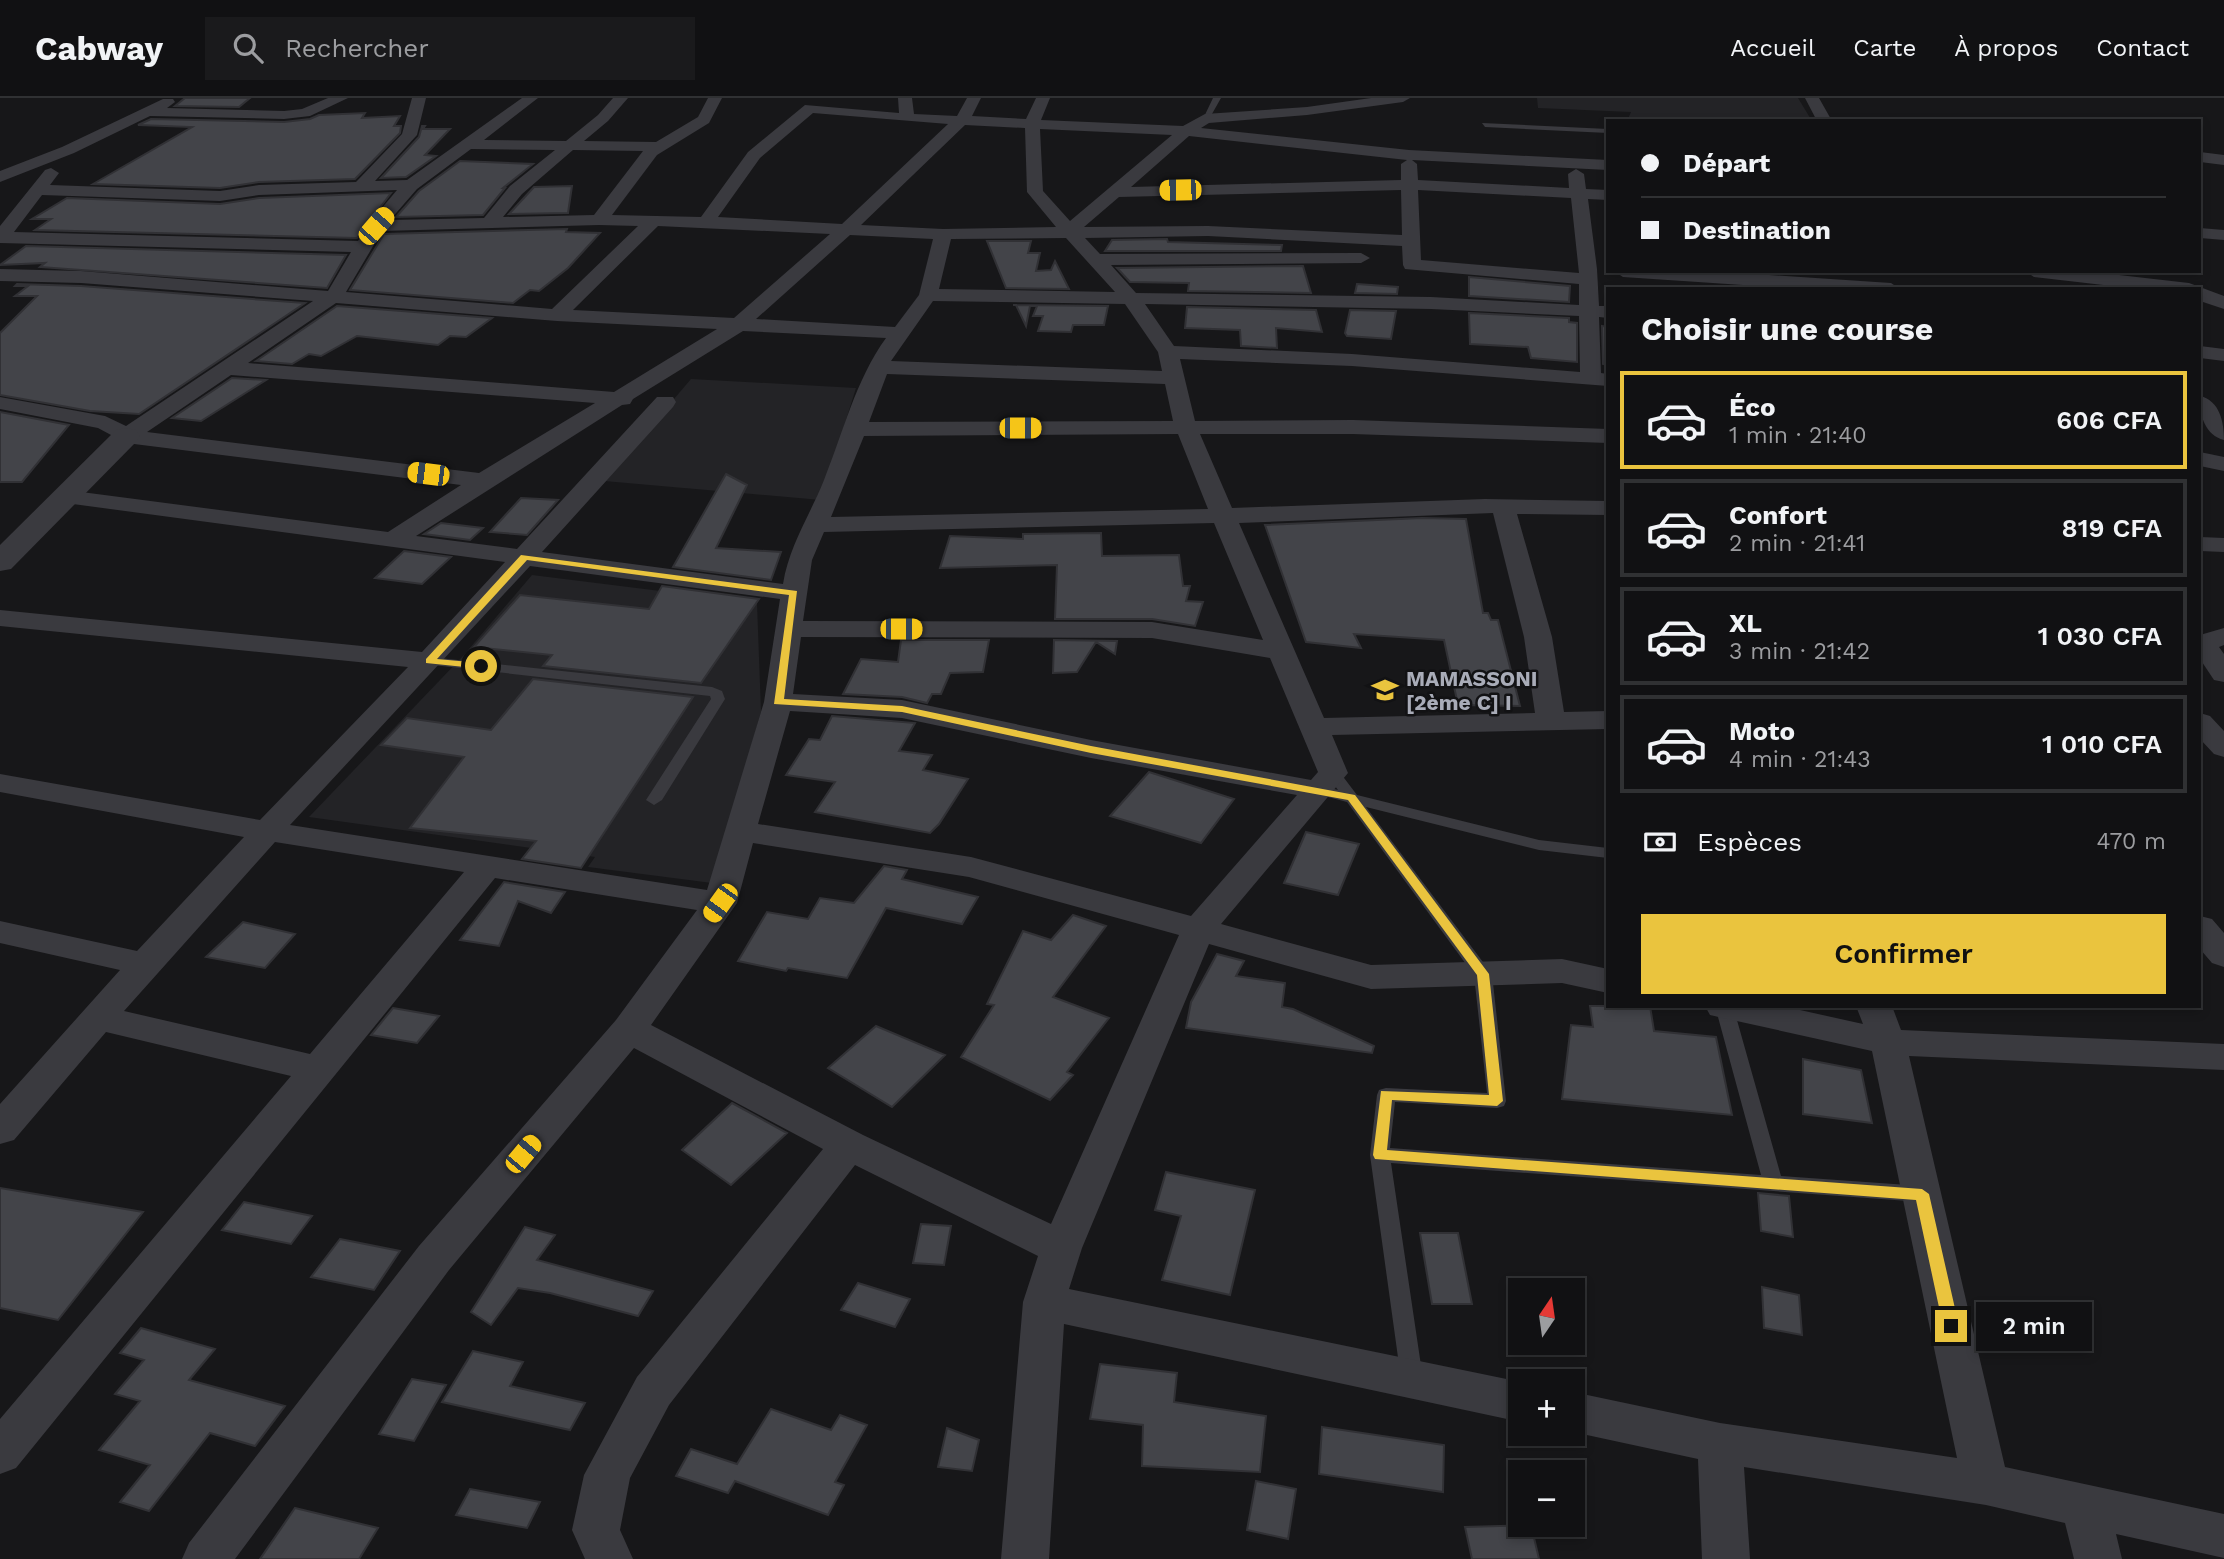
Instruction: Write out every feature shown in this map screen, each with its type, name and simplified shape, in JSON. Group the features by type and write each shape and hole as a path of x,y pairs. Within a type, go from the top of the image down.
{"street":[{"path":"0,177 68,149 175,98"},
{"path":"214,113 240,98"},
{"path":"149,112 305,113 341,98"},
{"path":"360,187 409,135 419,98"},
{"path":"0,562 126,436 334,296 376,226 411,185 531,98"},
{"path":"489,223 516,190 603,118 621,98"},
{"path":"599,220 651,152 704,120 715,98"},
{"path":"905,98 907,118"},
{"path":"393,540 483,481 737,326 963,120 974,98"},
{"path":"1043,98 1032,123 1035,191 1132,300 1168,352 1186,428 1314,727 1334,787"},
{"path":"1069,230 1185,131 1205,119 1307,111 1403,98"},
{"path":"1812,98 1824,119"},
{"path":"706,222 754,155 810,108 907,118 1185,131 1409,155 1606,164"},
{"path":"468,144 659,147"},
{"path":"1,238 68,149"},
{"path":"1409,155 1412,265 1588,274 1606,270"},
{"path":"2201,157 2224,160"},
{"path":"1168,352 1352,360 1600,379 1599,312 1588,274 1574,163"},
{"path":"38,190 220,196 259,190 411,185"},
{"path":"1114,192 1409,185 1606,195"},
{"path":"1202,190 1216,231"},
{"path":"376,226 599,220 706,222 943,234 1069,230 1306,230 1411,249"},
{"path":"557,315 653,221"},
{"path":"2201,233 2224,235"},
{"path":"206,1559 434,1258 629,1029 720,903 778,702 799,560 879,367 928,295 943,234"},
{"path":"1,238 363,247"},
{"path":"1096,260 1411,249"},
{"path":"1653,273 1861,287"},
{"path":"2052,273 2169,287"},
{"path":"2143,273 2181,287"},
{"path":"0,275 81,277 557,315 900,333"},
{"path":"2201,292 2224,293"},
{"path":"2201,292 2224,303"},
{"path":"928,295 1431,303 1599,312"},
{"path":"2201,352 2224,355"},
{"path":"879,367 1174,378"},
{"path":"0,1130 145,964 429,661 665,402 227,368"},
{"path":"0,402 105,423 126,436 483,481"},
{"path":"2201,403 2224,433"},
{"path":"855,429 1353,427 1606,436"},
{"path":"2201,459 2224,464"},
{"path":"66,497 794,593"},
{"path":"815,525 1223,516 1503,506 1606,508"},
{"path":"1503,506 1538,637 1551,722"},
{"path":"2201,544 2224,545"},
{"path":"0,618 429,661"},
{"path":"789,629 1152,630 1283,652"},
{"path":"2224,636 2203,643 2224,674"},
{"path":"2201,685 2224,684"},
{"path":"778,702 902,709 1091,749 1334,787"},
{"path":"1314,727 1606,720"},
{"path":"2201,723 2224,748"},
{"path":"0,783 267,831 720,903"},
{"path":"1025,1559 1044,1302 1061,1248 1198,930 1334,787"},
{"path":"740,831 971,867 1371,977 1562,971 1606,981"},
{"path":"0,1453 487,866"},
{"path":"2201,928 2224,955"},
{"path":"0,932 145,964"},
{"path":"1741,1008 2224,1057"},
{"path":"98,1018 319,1069"},
{"path":"1881,1024 1922,1194 1986,1484"},
{"path":"629,1029 849,1145 1061,1248"},
{"path":"609,1559 596,1530 607,1475 653,1391 849,1145"},
{"path":"1044,1302 1508,1399"},
{"path":"1585,1415 1720,1443 1986,1484 2224,1536"},
{"path":"1720,1443 1726,1559"},
{"path":"2085,1507 2098,1559"}],"lane":[{"path":"1205,119 1217,98"},
{"path":"1485,125 1606,131"},
{"path":"429,661 712,691 717,694 718,699 654,800"},
{"path":"1334,787 1539,845 1606,853"},
{"path":"1334,787 1483,974 1497,1101 1385,1095 1380,1155 1412,1379"},
{"path":"1725,1008 1773,1183"},
{"path":"1380,1155 1922,1194"}],"shaded area":[{"path":"1537,98 1798,98 1811,119 1628,119 1631,112 1538,108"},
{"path":"691,379 856,388 821,500 604,481"},
{"path":"532,575 757,603 761,712 712,883 588,867 595,857 309,817 463,656"}],"building":[{"path":"185,98 250,98 239,107 175,106"},
{"path":"365,113 362,118 400,116 394,126 401,126 400,133 355,179 259,182 220,188 93,184 192,127 138,125 151,119 284,122 310,119 319,115"},
{"path":"422,126 425,126 423,129 450,129 425,155 436,156 406,177 381,178 419,137"},
{"path":"460,161 533,164 503,188 483,215 396,217 419,191"},
{"path":"572,186 568,213 509,214 534,187"},
{"path":"391,193 357,238 35,230 51,219 32,219 67,198 220,204 259,198"},
{"path":"567,229 566,232 600,233 568,268 539,291 530,290 513,303 350,290 384,234"},
{"path":"1167,239 1168,242 1282,245 1281,251 1105,251 1112,240"},
{"path":"987,241 1031,241 1028,253 1040,253 1036,271 1051,270 1055,261 1069,289 1006,288"},
{"path":"26,246 346,255 327,288 40,267 45,263 0,265"},
{"path":"1303,266 1311,293 1188,291 1189,283 1130,282 1117,268"},
{"path":"1469,277 1570,286 1569,302 1469,296"},
{"path":"17,284 81,286 305,303 139,414 90,411 0,395 0,333 37,296 15,296 28,286 15,286"},
{"path":"1357,284 1398,287 1397,294 1355,293"},
{"path":"1016,305 1108,306 1104,325 1073,325 1071,332 1038,331 1043,316 1033,316 1037,306 1030,306 1026,326"},
{"path":"337,306 492,318 466,337 450,336 438,345 357,336 321,356 309,354 292,364 256,361"},
{"path":"1187,307 1316,310 1322,332 1276,328 1277,348 1241,346 1240,330 1185,328"},
{"path":"1350,310 1396,311 1391,339 1347,336 1345,333"},
{"path":"1469,313 1569,318 1569,322 1577,323 1577,362 1531,358 1528,347 1470,344"},
{"path":"1602,326 1606,327 1606,365 1603,364"},
{"path":"232,378 266,380 201,421 172,418"},
{"path":"0,412 69,425 22,482 0,482"},
{"path":"726,474 747,485 716,548 781,552 771,580 673,567"},
{"path":"521,498 558,500 527,535 490,532"},
{"path":"1422,518 1466,519 1483,613 1488,613 1491,620 1498,620 1520,706 1458,705 1444,640 1354,634 1361,648 1306,642 1265,525"},
{"path":"441,523 483,528 470,540 424,534"},
{"path":"1101,533 1102,556 1179,555 1183,586 1190,586 1186,601 1203,602 1195,626 1152,619 1055,619 1057,565 940,568 950,536 1023,539 1023,534"},
{"path":"404,551 451,557 422,584 375,578"},
{"path":"662,586 759,599 701,683 543,666 552,655 474,647 520,595 649,609"},
{"path":"901,640 989,640 983,672 950,673 941,694 932,694 927,703 902,697 843,694 861,659 898,662"},
{"path":"1054,640 1117,641 1115,654 1096,642 1077,672 1053,673"},
{"path":"533,679 693,697 581,868 522,859 536,841 410,828 464,757 381,745 407,718 491,730"},
{"path":"832,716 915,723 899,751 932,755 923,770 968,779 939,824 930,833 815,812 835,782 786,775 809,739 820,740"},
{"path":"1149,772 1234,799 1201,843 1110,816"},
{"path":"1306,832 1359,844 1338,895 1284,883"},
{"path":"884,866 907,870 902,879 978,897 962,924 886,908 847,978 788,968 786,971 738,961 767,912 808,919 820,898 854,903"},
{"path":"504,882 565,892 551,913 518,901 499,946 460,940"},
{"path":"1073,915 1106,926 1053,997 1109,1018 1067,1072 1073,1075 1050,1100 961,1057 994,1005 987,1004 1023,931 1051,940"},
{"path":"243,922 295,934 265,968 206,957"},
{"path":"1217,954 1244,961 1236,976 1285,983 1282,1007 1293,1009 1374,1046 1372,1053 1186,1028 1191,1002"},
{"path":"1590,1006 1650,1008 1654,1031 1716,1037 1732,1115 1562,1099 1571,1025 1593,1027"},
{"path":"393,1008 439,1016 417,1043 371,1035"},
{"path":"876,1026 945,1055 892,1107 828,1068"},
{"path":"1803,1059 1861,1070 1872,1123 1803,1114"},
{"path":"732,1103 787,1133 731,1185 682,1150"},
{"path":"1166,1172 1255,1190 1230,1295 1162,1280 1181,1216 1155,1210"},
{"path":"0,1188 143,1212 58,1320 0,1308"},
{"path":"1758,1193 1789,1196 1793,1237 1761,1231"},
{"path":"244,1202 312,1216 291,1244 222,1230"},
{"path":"921,1224 951,1226 944,1265 913,1263"},
{"path":"525,1227 555,1235 537,1260 653,1291 638,1316 550,1293 518,1288 491,1325 471,1312"},
{"path":"1420,1233 1458,1233 1472,1304 1432,1304"},
{"path":"340,1239 400,1251 374,1290 311,1277"},
{"path":"858,1283 910,1299 895,1327 841,1310"},
{"path":"1762,1287 1799,1295 1802,1335 1764,1328"},
{"path":"141,1328 215,1349 189,1380 285,1406 255,1446 210,1433 149,1511 120,1502 150,1465 99,1450 140,1401 115,1394 144,1360 120,1353"},
{"path":"473,1351 523,1362 510,1386 585,1403 570,1430 442,1402"},
{"path":"1100,1364 1177,1373 1174,1402 1266,1416 1260,1472 1142,1466 1143,1425 1090,1419"},
{"path":"412,1379 446,1385 414,1441 379,1434"},
{"path":"771,1409 831,1430 840,1415 867,1425 835,1482 844,1485 828,1515 735,1481 728,1493 676,1476 691,1449 737,1464"},
{"path":"1322,1427 1444,1445 1443,1492 1319,1474"},
{"path":"947,1428 979,1440 972,1471 938,1467"},
{"path":"1256,1481 1296,1489 1288,1539 1247,1530"},
{"path":"470,1489 540,1502 527,1528 456,1515"},
{"path":"295,1508 378,1528 359,1559 260,1559"},
{"path":"1508,1526 1508,1537 1534,1537 1539,1559 1472,1559 1465,1527"}],"place":[{"name":"MAMASSONI [2ème C] I","path":"1385,690"}],"route":[{"path":"481,666 429,661 524,557 794,593 778,702 902,709 1091,749 1351,798 1483,974 1497,1101 1385,1095 1380,1155 1922,1194 1951,1326"}]}
